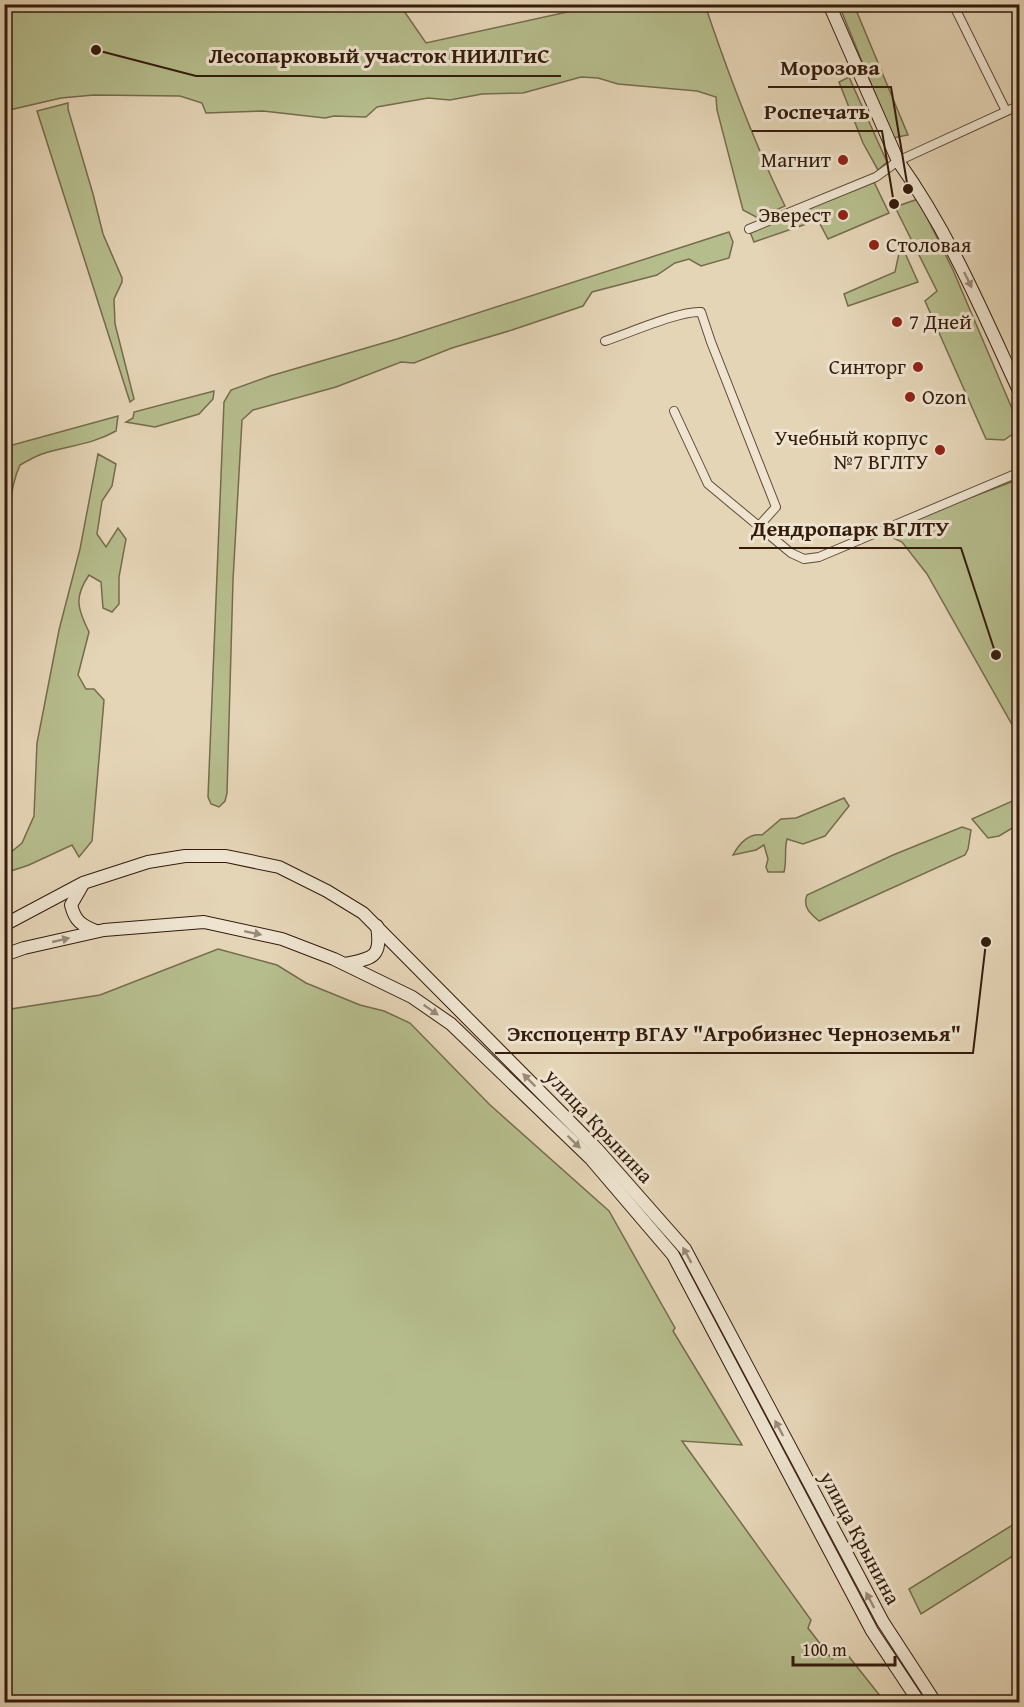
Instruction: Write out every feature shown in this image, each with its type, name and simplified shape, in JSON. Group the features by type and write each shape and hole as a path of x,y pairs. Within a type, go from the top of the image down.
{"main road":[{"path":"829,4 898,161 915,184 967,276 1020,393"},
{"name":"улица Крынина","path":"4,925 83,883 148,862 185,856 226,856 279,867 327,891 363,913 597,1149 685,1249 883,1623 935,1702"},
{"path":"83,883 71,905 75,919 82,926 97,931"},
{"name":"улица Крынина","path":"4,955 97,931 204,922 282,939 345,964 412,997 451,1024 591,1159 673,1255 872,1631 919,1702"},
{"path":"345,964 365,960 375,954 380,943 377,926"}],"street":[{"path":"953,4 1006,111"},
{"path":"749,229 876,177 898,161 1020,105"},
{"path":"605,341 693,311 701,312 776,507 758,527"},
{"path":"674,411 708,484 791,553 804,559 819,557 1020,471"}],"green space":[{"path":"4,5 405,5 404,11 426,43 572,11 571,5 705,5 742,107 785,206 758,218 743,210 717,110 716,97 697,91 618,84 598,78 581,77 523,93 482,94 450,100 428,98 377,107 366,117 325,118 263,111 206,113 202,103 180,96 94,95 61,98 5,111"},
{"path":"839,5 854,5 908,135 893,138"},
{"path":"849,77 887,162 878,170 863,143 839,82"},
{"path":"68,103 103,234 122,278 114,299 115,324 134,399 130,402 37,111"},
{"path":"874,182 889,213 828,239 818,220 754,242 750,232"},
{"path":"918,199 953,270 1019,425 1019,430 1004,440 986,439 925,301 937,291 895,207"},
{"path":"729,232 733,242 729,258 701,266 689,259 675,263 657,275 592,292 583,306 452,348 414,363 401,362 336,387 253,410 242,420 233,580 227,793 225,801 219,807 211,804 208,797 224,402 231,390"},
{"path":"901,244 918,282 848,306 844,294 895,272"},
{"path":"214,391 213,399 199,414 155,427 126,422 133,418 134,412"},
{"path":"118,416 116,431 106,436 42,454 20,465 14,481 5,532 5,447"},
{"path":"98,454 116,464 112,486 102,501 97,534 106,547 118,528 126,539 119,577 119,604 112,612 103,608 101,582 89,575 79,596 80,609 89,632 78,675 86,689 94,689 104,700 92,841 79,857 72,845 29,865 5,873 5,857 22,843 34,816 37,743 59,630 80,549"},
{"path":"1019,479 1019,737 927,574 902,542 889,536 896,526"},
{"path":"844,798 849,806 825,836 803,844 787,839 784,872 768,872 766,867 768,859 764,845 756,850 733,855 744,840 762,835 781,819 796,818"},
{"path":"1019,798 1019,824 999,836 988,838 972,819"},
{"path":"962,827 971,830 965,855 819,921 808,910 807,895 893,855"},
{"path":"218,949 277,965 306,983 360,1005 384,1011 410,1023 489,1104 609,1211 675,1328 673,1331 742,1445 682,1441 811,1620 808,1628 832,1659 842,1648 885,1702 5,1702 5,1010 100,995"},
{"path":"1019,1521 1019,1552 921,1614 909,1589"}],"place":[{"name":"Лесопарковый участок НИИЛГиС","path":"96,50"},
{"name":"Магнит","path":"843,160"},
{"name":"Морозова","path":"908,189"},
{"name":"Роспечать","path":"894,204"},
{"name":"Эверест","path":"843,215"},
{"name":"Столовая","path":"874,245"},
{"name":"7 Дней","path":"897,322"},
{"name":"Синторг","path":"918,367"},
{"name":"Ozon","path":"910,397"},
{"name":"Учебный корпус №7 ВГЛТУ","path":"940,450"},
{"name":"Дендропарк ВГЛТУ","path":"996,655"},
{"name":"Экспоцентр ВГАУ \"Агробизнес Черноземья\"","path":"986,942"}]}
